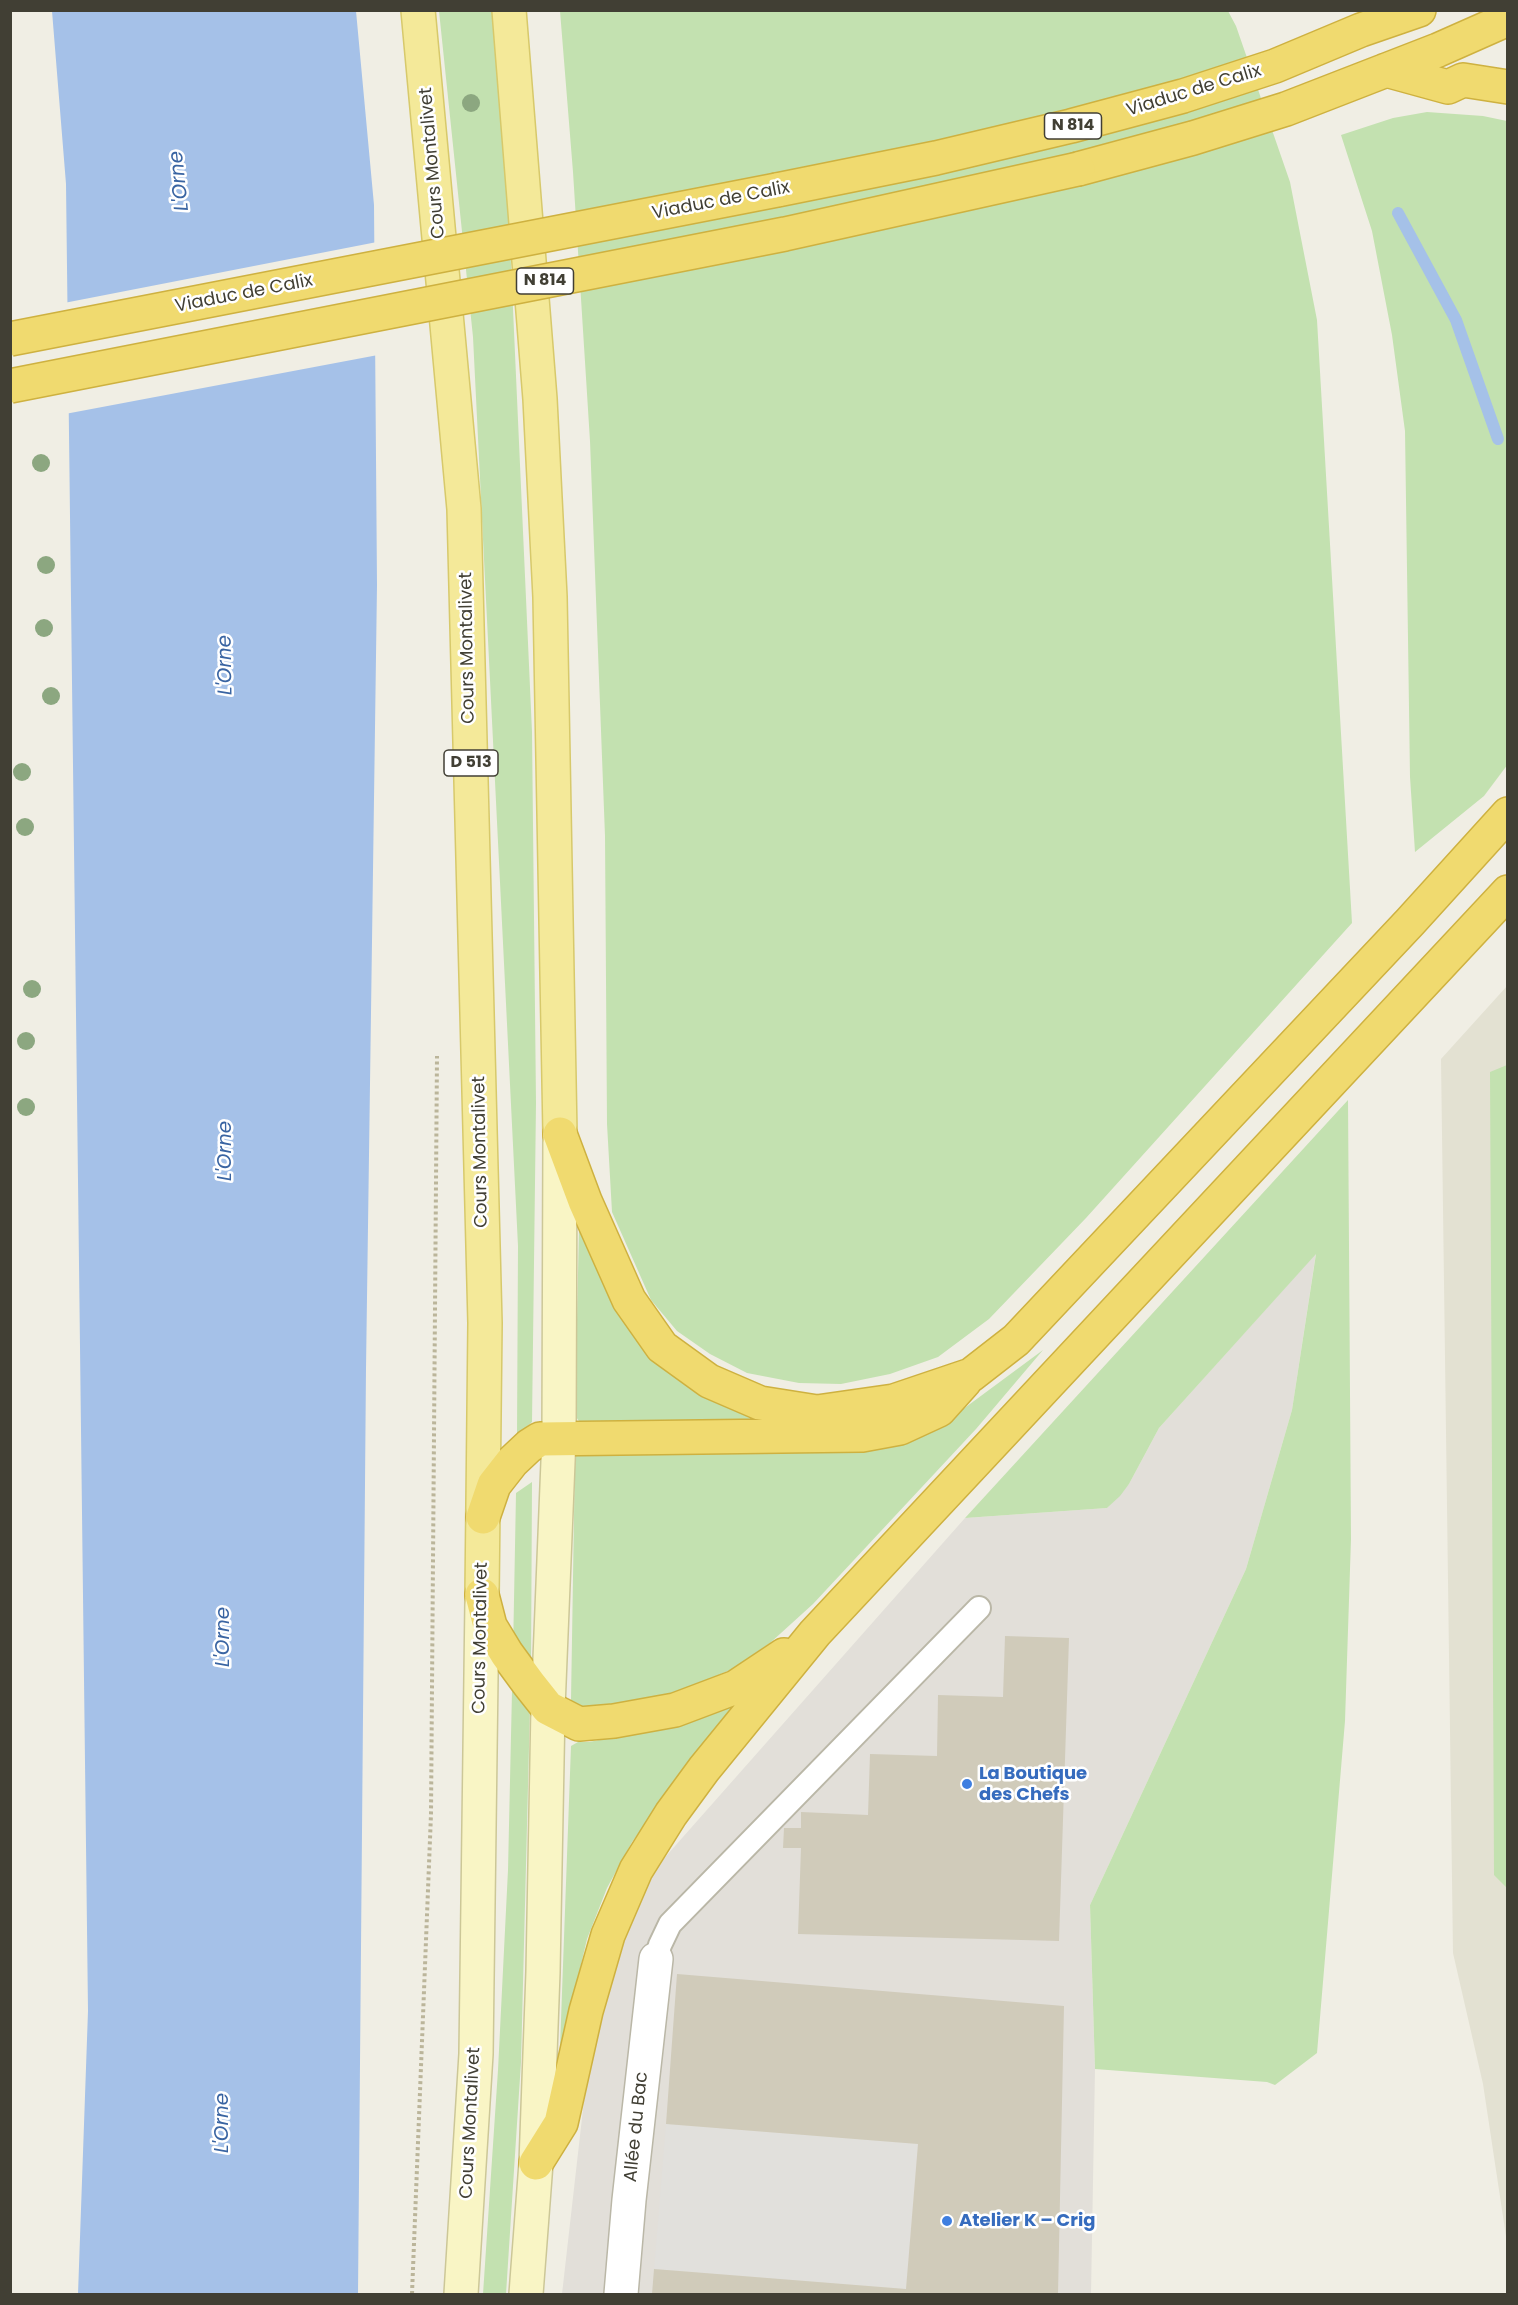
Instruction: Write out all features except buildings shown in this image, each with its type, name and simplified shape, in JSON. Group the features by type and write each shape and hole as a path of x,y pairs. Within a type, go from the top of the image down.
{"highway":[{"name":"Viaduc de Calix","path":"10,339 936,158 1184,96 1275,66 1365,20 1419,10"},
{"name":"N 814","path":"10,386 785,234 1078,169 1193,138 1286,109 1438,50 1508,19"},
{"path":"1386,70 1448,87 1463,80 1508,87"},
{"path":"483,1517 495,1485 512,1462 540,1439 862,1435 900,1428 939,1410 971,1375 1016,1340 1410,922 1508,814"},
{"path":"536,2163 561,2123 586,2011 608,1935 636,1870 671,1814 704,1769 815,1633 1508,892"},
{"path":"560,1134 585,1202 629,1300 662,1347 709,1381 759,1404 817,1412 894,1401 971,1375"},
{"path":"482,1595 490,1626 507,1654 548,1708 579,1724 615,1721 675,1710 736,1688 815,1633"}],"main road":[{"name":"Cours Montalivet","path":"418,10 464,509 485,1323 476,2054 461,2295"},
{"path":"509,10 540,399 549,573 560,1134 559,1437 548,1708 543,1972 536,2163 526,2295"}],"street":[{"name":"Allée du Bac","path":"621,2295 629,2200 656,1959"}],"lane":[{"path":"656,1959 670,1924 979,1608"}],"path":[{"path":"412,2295 431,1814 437,1053"}],"shaded area":[{"path":"1507,986 1507,2243 1483,2084 1453,1953 1441,1059"},
{"path":"1316,1253 1292,1410 1246,1569 1090,1905 1095,2069 1091,2294 562,2294 592,2030 637,1889 965,1518 1107,1508 1129,1484 1159,1428"},
{"path":"666,2124 918,2144 906,2289 654,2269"}],"green space":[{"path":"439,11 492,11 509,220 532,732 536,1103 532,1422 517,1435 518,1246 473,337"},
{"path":"560,11 1228,11 1236,26 1290,182 1317,320 1352,923 1086,1218 989,1319 938,1357 890,1374 841,1384 799,1383 747,1373 710,1354 677,1331 651,1300 612,1212 607,1124 605,836 590,441"},
{"path":"1427,112 1483,116 1507,121 1508,764 1484,796 1415,852 1410,777 1405,431 1392,335 1372,231 1341,135 1393,118"},
{"path":"1508,1065 1507,1888 1494,1875 1490,1072"},
{"path":"1348,1100 1351,1539 1345,1721 1317,2053 1275,2085 1267,2082 1095,2069 1090,1905 1246,1569 1292,1410 1316,1254 1159,1428 1129,1484 1107,1508 965,1518"},
{"path":"579,1229 616,1308 807,1421 579,1421 576,1417 575,1406"},
{"path":"1043,1350 976,1429 813,1604 770,1643 732,1669 668,1698 584,1710 573,1706 571,1700 575,1455 947,1421"},
{"path":"532,1482 531,1669 513,1653 516,1493"},
{"path":"760,1682 652,1815 632,1842 607,1888 587,1939 572,2003 558,2102 571,1746 578,1742 589,1742 650,1730"},
{"path":"512,1691 530,1707 521,2062 506,2294 483,2294 508,1870"}],"water":[{"name":"L'Orne","path":"52,11 356,11 374,205 377,585 366,1368 358,2294 78,2294 88,2011 66,184"}],"pier":[{"path":"377,242 378,355 65,414 64,303"}],"waterway":[{"path":"1398,213 1456,320 1498,439"}],"place":[{"name":"La Boutique des Chefs","path":"967,1784"},
{"name":"Atelier K – Crig","path":"947,2221"}]}
